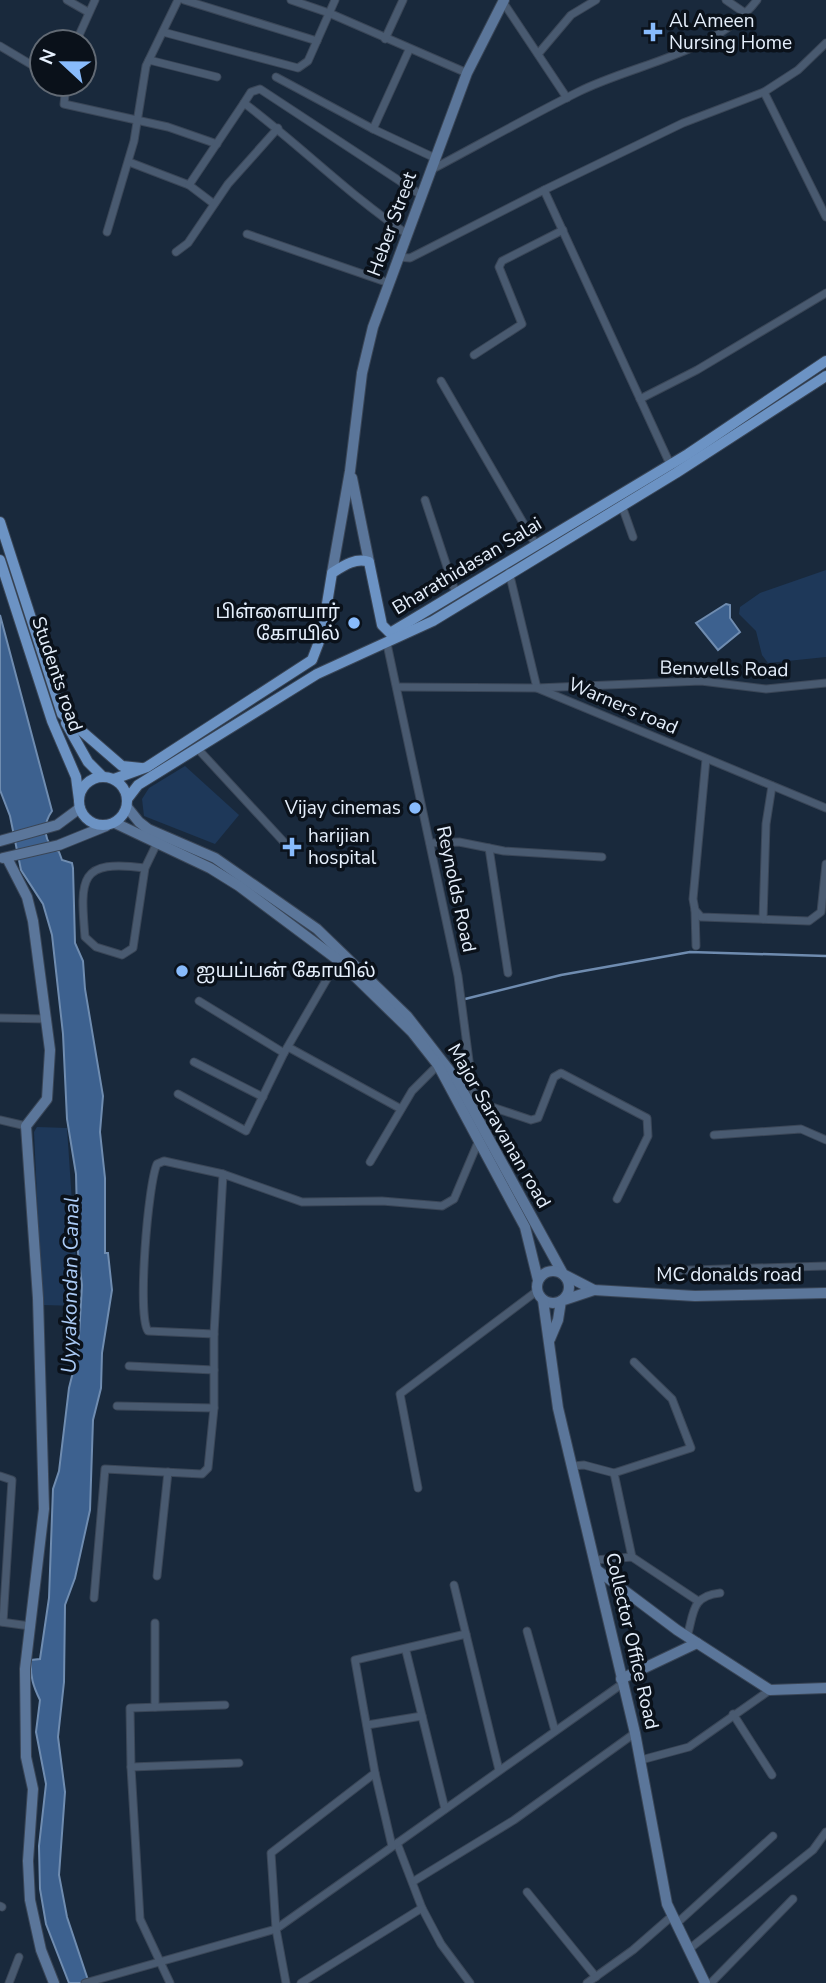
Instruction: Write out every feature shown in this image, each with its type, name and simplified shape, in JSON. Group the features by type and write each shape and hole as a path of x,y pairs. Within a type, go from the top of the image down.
{"main road":[{"name":"Heber Street","path":"351,471 362,373 389,282 467,73 504,1"},
{"name":"Bharathidasan Salai","path":"369,562 382,625 390,633 670,464 826,361"},
{"name":"Bharathidasan Salai","path":"129,807 138,785 197,748 317,674 433,621 622,506 826,376"},
{"path":"783,389 787,401"},
{"path":"351,471 369,562"},
{"path":"1,840 57,825 79,804 85,786 147,767 312,660 322,634 351,471"},
{"name":"Students road","path":"0,522 62,714 75,743 88,762 109,778"},
{"path":"332,573 362,559 369,562"},
{"name":"Students road","path":"0,560 44,698 76,777 79,804"},
{"path":"312,660 317,674"},
{"path":"62,714 122,766 147,767"},
{"path":"54,1983 41,1950 29,1887 27,1861 33,1788 26,1757 24,1711 30,1626 44,1509 43,1435 26,1126 45,1104 48,1095 47,1019 27,897 4,858 59,845 111,824 129,807 121,784 109,778"},
{"path":"79,804 87,820 111,824 210,867 338,960 440,1063 479,1144"},
{"name":"Major Saravanan road","path":"129,807 148,829 215,858 317,929 399,1008 476,1117 563,1274"},
{"name":"Collector Office Road","path":"479,1144 528,1237 550,1339 558,1408 635,1733 667,1904 705,1983"},
{"path":"550,1339 558,1320 561,1301 569,1285 563,1274 551,1271 539,1290 554,1304 561,1301 594,1290"},
{"name":"MC donalds road","path":"563,1274 594,1290 695,1296 826,1293"},
{"path":"596,1565 692,1640 770,1690 826,1688"},
{"path":"622,1681 692,1640"}],"street":[{"path":"67,0 88,12"},
{"path":"82,28 95,0"},
{"path":"107,232 129,162 149,60 178,0"},
{"path":"184,0 317,41"},
{"path":"291,0 329,13 467,73"},
{"path":"163,32 298,68 308,61 335,0"},
{"path":"385,39 402,0"},
{"path":"538,54 571,15 596,0"},
{"path":"726,0 745,13"},
{"path":"430,171 567,98 688,49 729,28 757,0"},
{"path":"504,1 567,98"},
{"path":"398,257 410,258 683,123 764,92 798,70 826,43"},
{"path":"0,46 28,63"},
{"path":"373,129 409,50"},
{"path":"149,60 216,77"},
{"path":"276,77 373,129 435,158"},
{"path":"189,185 251,92 260,89 421,195"},
{"path":"764,92 826,216"},
{"path":"64,98 64,104 168,127 217,144"},
{"path":"244,103 278,128 368,208 407,234"},
{"path":"176,252 188,243 214,204 278,128"},
{"path":"129,162 189,185 214,204"},
{"path":"544,190 670,464"},
{"path":"474,355 522,324 499,267 502,261 563,230"},
{"path":"247,234 389,282"},
{"path":"640,399 697,370 826,293"},
{"path":"441,381 536,545"},
{"path":"425,500 456,594"},
{"path":"622,506 633,537"},
{"path":"506,564 537,688"},
{"name":"Reynolds Road","path":"387,644 458,976 479,1144"},
{"name":"Benwells Road","path":"537,688 701,681 766,689 826,683"},
{"name":"Warners road","path":"397,687 537,688 826,808"},
{"path":"197,748 284,841"},
{"path":"696,946 695,910 706,759"},
{"path":"763,919 766,824 772,786"},
{"path":"430,843 459,842 489,848 602,857"},
{"path":"145,868 111,867 90,872 84,888 85,937 96,947 122,955 133,948 145,868 157,843"},
{"path":"489,848 508,972"},
{"path":"695,910 701,917 809,921 817,918 821,912 826,864"},
{"path":"178,1094 246,1131 286,1050 338,960"},
{"path":"199,1001 286,1050 401,1109"},
{"path":"0,1018 47,1019"},
{"path":"194,1062 263,1097"},
{"path":"370,1162 412,1090 440,1063"},
{"path":"474,1101 531,1120 538,1118 554,1077 561,1073 647,1118 648,1136 617,1199"},
{"path":"0,1120 26,1126"},
{"path":"714,1135 801,1129 826,1140"},
{"path":"214,1334 148,1331 144,1325 148,1213 157,1164 164,1161 223,1174 302,1202 382,1201 442,1206 454,1199 479,1144"},
{"path":"94,1598 105,1469 202,1474 206,1471 214,1408 214,1334 223,1174"},
{"path":"659,1271 826,1266"},
{"path":"418,1488 400,1394 539,1290"},
{"path":"573,1466 584,1465 614,1474 691,1448 672,1399 634,1362"},
{"path":"129,1366 214,1370"},
{"path":"117,1405 214,1408"},
{"path":"157,1576 168,1472"},
{"path":"614,1474 632,1558"},
{"path":"0,1476 12,1480 2,1622 30,1626"},
{"path":"596,1565 632,1558 698,1601"},
{"path":"454,1585 499,1770"},
{"path":"692,1640 698,1601 704,1595 720,1593"},
{"path":"155,1623 155,1707"},
{"path":"527,1631 555,1731"},
{"path":"466,1634 407,1651 355,1660 375,1773 394,1845 414,1881 422,1908 440,1944 467,1982"},
{"path":"407,1651 445,1809"},
{"path":"89,1982 276,1929 622,1681"},
{"path":"640,1760 688,1747 733,1713 770,1690"},
{"path":"170,1983 146,1937 140,1919 130,1708 225,1705"},
{"path":"733,1713 772,1775"},
{"path":"367,1725 422,1716"},
{"path":"414,1881 514,1820 635,1733"},
{"path":"131,1767 239,1763"},
{"path":"286,1983 276,1929 271,1853 375,1773"},
{"path":"688,1950 813,1850 826,1832"},
{"path":"587,1983 674,1920 772,1836"},
{"path":"813,1850 826,1848"},
{"path":"527,1892 596,1977"},
{"path":"711,1983 793,1899"},
{"path":"301,1983 422,1908"},
{"path":"9,1983 19,1957"}],"shaded area":[{"path":"826,570 826,657 768,663 762,655 756,631 739,614 740,607 760,593"},
{"path":"726,604 730,605 730,618 740,632 718,650 696,623"},
{"path":"0,615 52,811 47,822 47,839 59,852 62,860 72,863 75,943 83,961 85,989 103,1096 100,1132 105,1178 105,1253 108,1253 112,1290 102,1353 101,1388 93,1420 90,1510 75,1578 65,1605 64,1682 58,1737 65,1792 59,1875 67,1917 89,1983 69,1983 46,1924 40,1889 39,1846 46,1784 36,1732 40,1700 32,1681 31,1660 40,1659 49,1598 53,1489 59,1471 69,1388 78,1352 82,1285 78,1253 76,1174 67,1119 63,1034 52,935 43,904 21,870 10,816 0,790"},
{"path":"185,766 239,815 215,844 144,816 142,799 149,788"},
{"path":"37,1127 67,1128 79,1306 42,1305 34,1132"}],"waterway":[{"path":"461,1000 561,975 690,952 826,956"}],"place":[{"name":"Al Ameen Nursing Home","path":"653,32"},
{"name":"பிள்ளையார் கோயில்","path":"354,623"},
{"name":"Vijay cinemas","path":"415,808"},
{"name":"harijian hospital","path":"292,847"},
{"name":"ஐயப்பன் கோயில்","path":"182,971"}],"water label":[{"name":"Uyyakondan Canal","path":"70,1285"}]}
